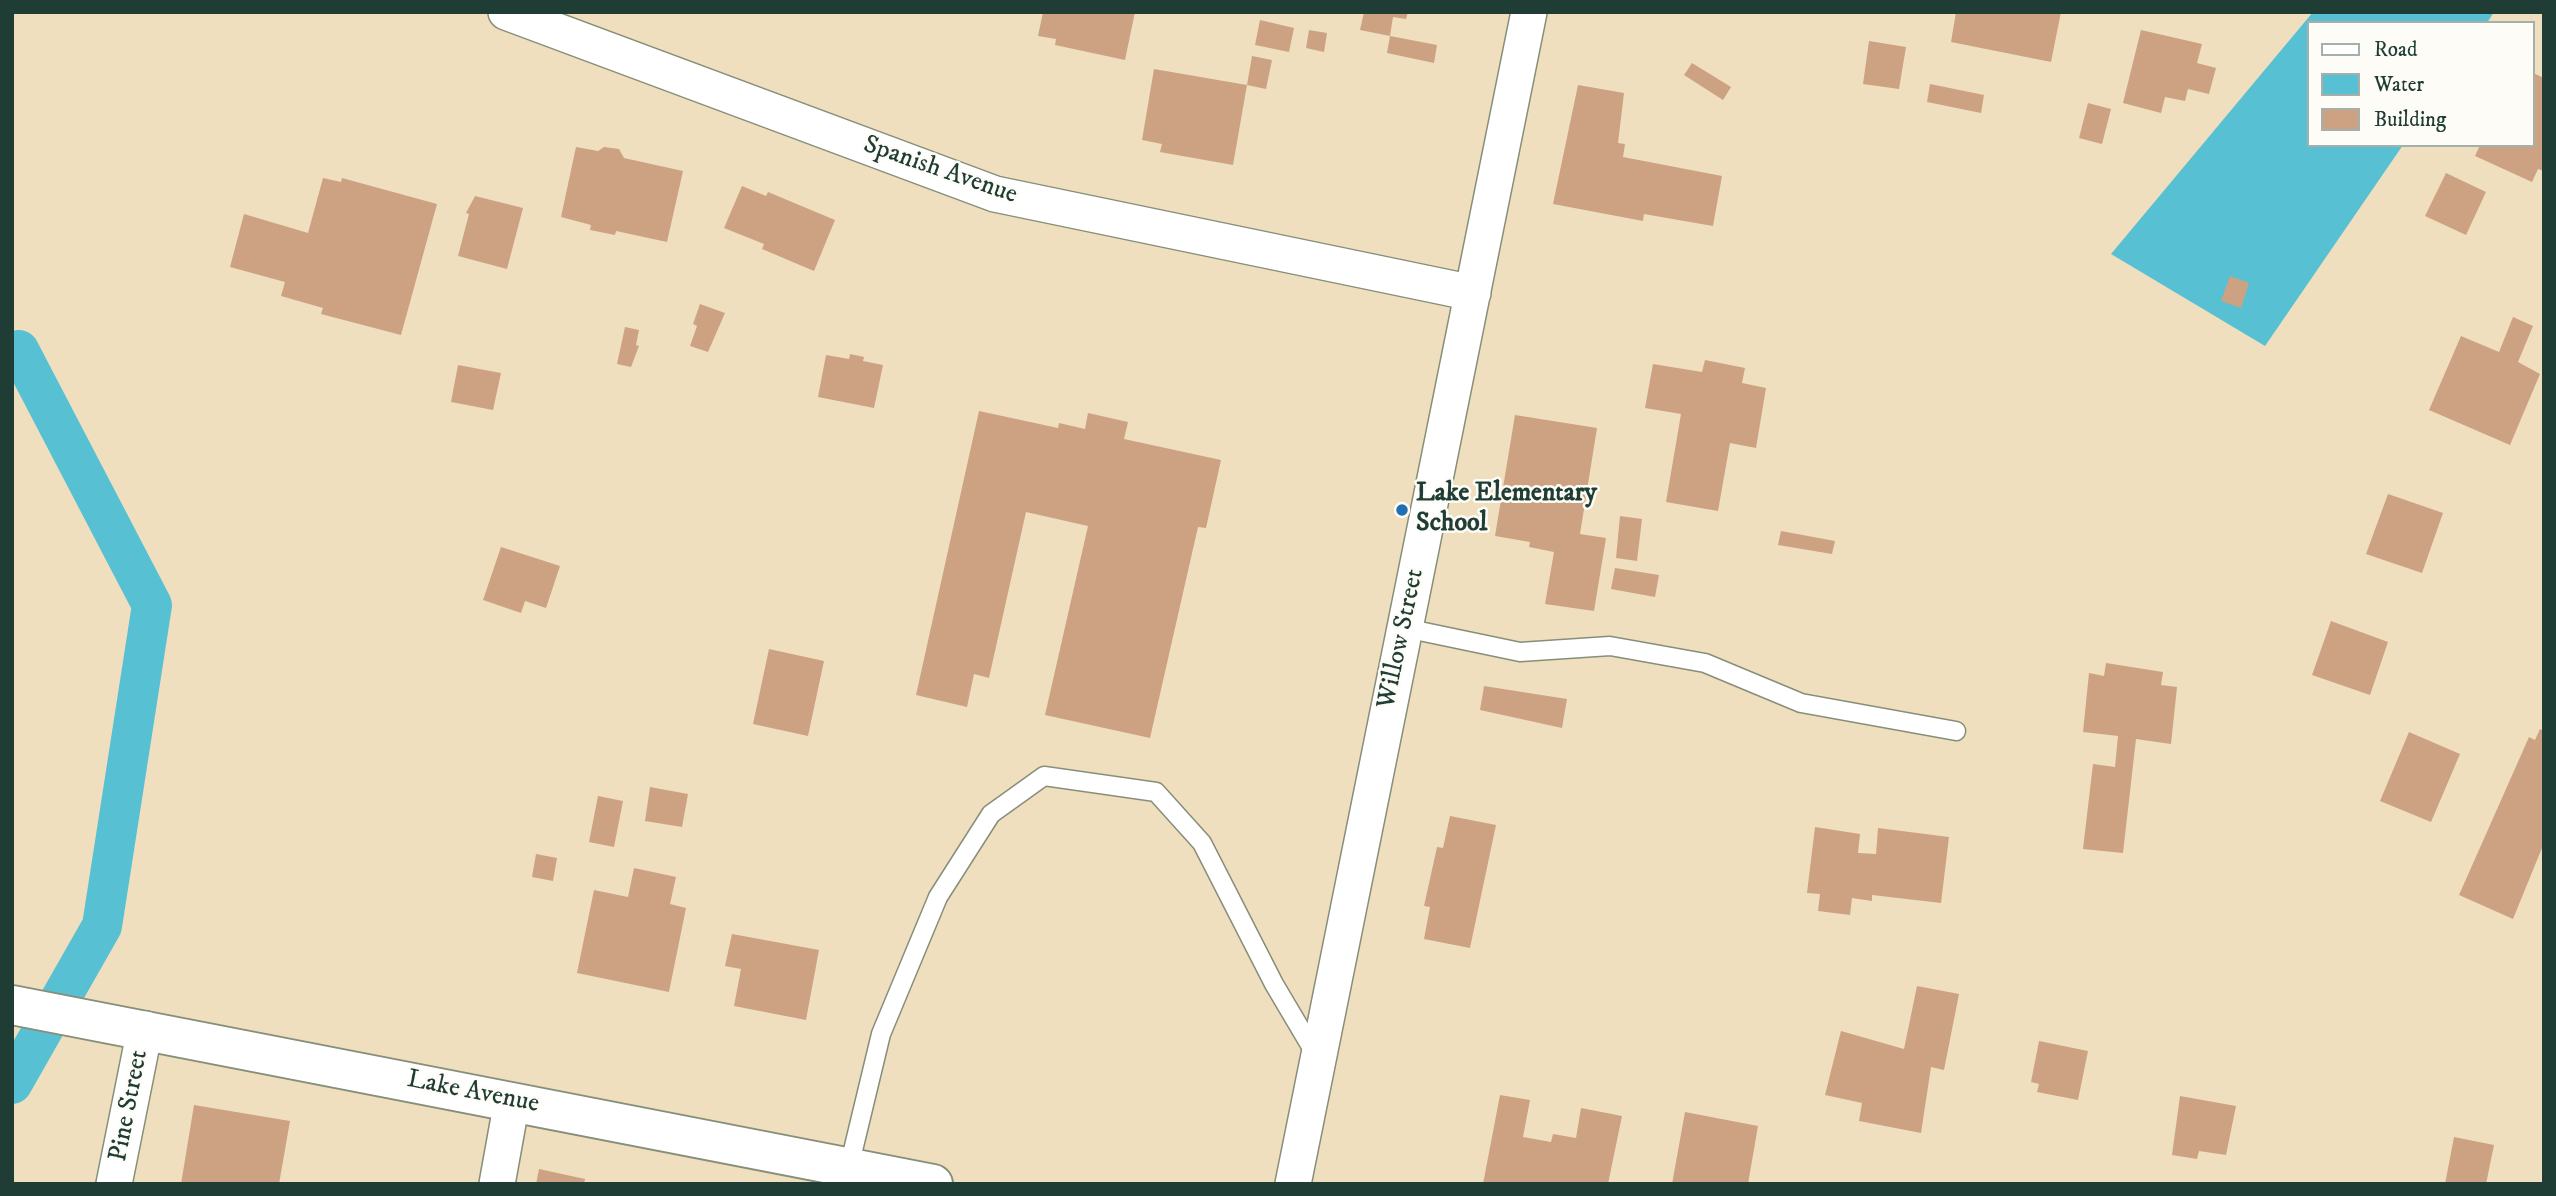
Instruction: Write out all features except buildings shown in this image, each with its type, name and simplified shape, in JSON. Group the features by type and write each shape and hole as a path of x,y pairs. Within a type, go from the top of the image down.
{"street":[{"name":"Spanish Avenue","path":"506,12 995,194 1473,293"},
{"name":"Willow Street","path":"1293,1184 1529,12"},
{"name":"Lake Avenue","path":"12,1005 512,1101 871,1175 933,1184"},
{"name":"Pine Street","path":"114,1184 145,1029"},
{"path":"497,1184 512,1101"}],"lane":[{"path":"1405,628 1520,652 1610,646 1705,663 1801,703 1956,731"},
{"path":"871,1175 881,1034 938,897 991,814 1044,776 1156,792 1202,843 1274,984 1317,1057"}],"water":[{"path":"2313,12 2494,12 2488,21 2308,21 2308,147 2402,147 2265,346 2111,254"}],"waterway":[{"path":"12,1084 102,926 152,605 19,350"}],"place":[{"name":"Lake Elementary School","path":"1402,510"}]}
